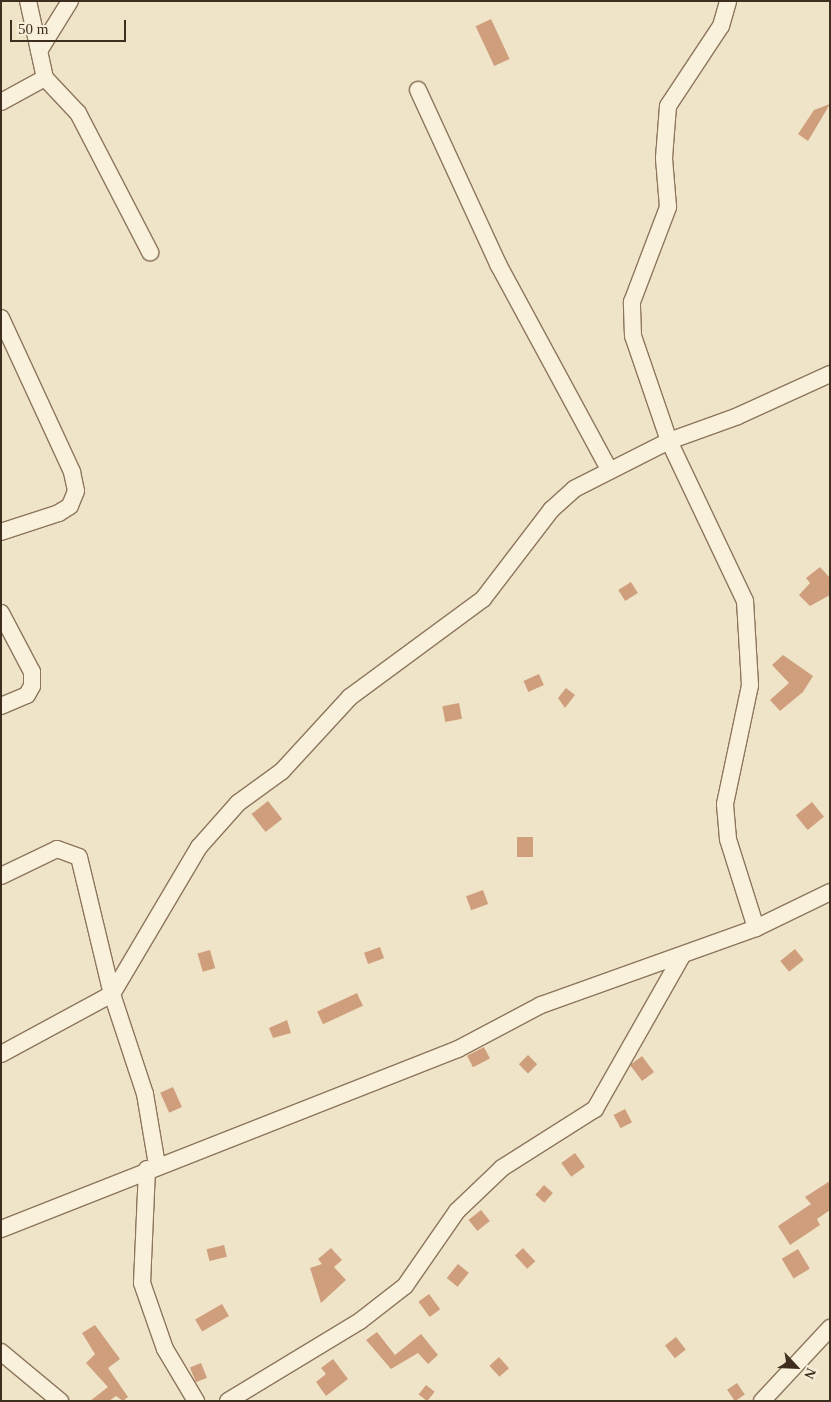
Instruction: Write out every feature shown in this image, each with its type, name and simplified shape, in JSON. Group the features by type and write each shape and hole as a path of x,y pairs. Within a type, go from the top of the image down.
{"street":[{"path":"28,1 45,78 78,113 150,252"},
{"path":"39,51 70,1"},
{"path":"728,1 721,26 668,106 664,158 668,207 632,302 633,336 669,441 745,601 750,685 725,804 728,838 756,928"},
{"path":"1,102 45,78"},
{"path":"418,90 498,264 609,469"},
{"path":"1,532 59,513 70,506 76,491 72,472 3,327"},
{"path":"1,1054 112,994 199,847 238,803 282,770 350,697 483,599 551,510 574,489 609,469 669,441 738,416 830,374"},
{"path":"1,614 32,672 32,686 27,695 1,706"},
{"path":"1,876 57,848 79,857 112,994 145,1094 152,1167 142,1283 165,1349 196,1401"},
{"path":"1,1229 152,1167 458,1049 541,1005 756,928 830,892"},
{"path":"228,1401 360,1321 405,1286 457,1211 502,1168 595,1109 682,956"},
{"path":"762,1401 830,1328"},
{"path":"1,1352 60,1401"}],"building":[{"path":"491,19 510,59 494,66 476,26"},
{"path":"830,104 808,141 798,134 814,110"},
{"path":"820,567 830,578 830,595 810,606 799,595 810,583 806,578"},
{"path":"631,582 638,593 625,601 618,590"},
{"path":"783,655 813,676 803,692 780,711 770,700 789,683 772,665"},
{"path":"539,674 544,685 528,692 523,681"},
{"path":"566,688 575,695 565,708 558,698"},
{"path":"459,703 462,719 445,722 442,706"},
{"path":"268,801 282,819 266,832 251,814"},
{"path":"812,802 824,817 808,830 796,815"},
{"path":"517,837 533,837 533,857 517,857"},
{"path":"483,890 488,904 471,910 466,896"},
{"path":"380,947 384,958 368,964 364,953"},
{"path":"795,949 804,960 789,972 780,961"},
{"path":"210,950 215,968 203,972 198,954"},
{"path":"357,993 363,1006 323,1024 317,1012"},
{"path":"287,1020 291,1033 273,1038 269,1028"},
{"path":"484,1047 490,1059 473,1067 467,1056"},
{"path":"528,1055 537,1064 528,1073 519,1064"},
{"path":"642,1056 654,1072 642,1081 630,1065"},
{"path":"173,1087 182,1107 169,1113 160,1093"},
{"path":"625,1109 632,1122 621,1128 614,1115"},
{"path":"575,1153 585,1167 571,1177 561,1163"},
{"path":"830,1181 830,1210 817,1219 820,1225 790,1245 778,1226 811,1204 805,1197"},
{"path":"544,1185 553,1193 544,1203 535,1195"},
{"path":"481,1210 490,1221 477,1231 469,1220"},
{"path":"224,1245 227,1257 209,1261 207,1249"},
{"path":"331,1248 342,1260 334,1267 346,1280 321,1303 310,1268 322,1264 318,1259"},
{"path":"523,1248 535,1261 527,1269 515,1256"},
{"path":"798,1249 810,1269 794,1279 782,1259"},
{"path":"458,1264 469,1273 458,1287 447,1278"},
{"path":"429,1294 440,1309 430,1317 418,1302"},
{"path":"222,1304 229,1316 202,1332 195,1320"},
{"path":"95,1325 120,1359 108,1368 128,1397 123,1401 116,1396 109,1401 90,1401 108,1387 86,1363 95,1354 82,1333"},
{"path":"377,1332 395,1355 421,1334 438,1355 428,1364 418,1353 391,1369 366,1340"},
{"path":"676,1337 686,1350 675,1358 665,1346"},
{"path":"499,1357 509,1368 499,1377 489,1366"},
{"path":"333,1359 348,1379 326,1396 316,1382 326,1374 321,1368"},
{"path":"201,1363 207,1378 196,1382 190,1367"},
{"path":"737,1383 745,1395 735,1401 727,1390"},
{"path":"426,1385 435,1392 427,1401 419,1394"}]}
